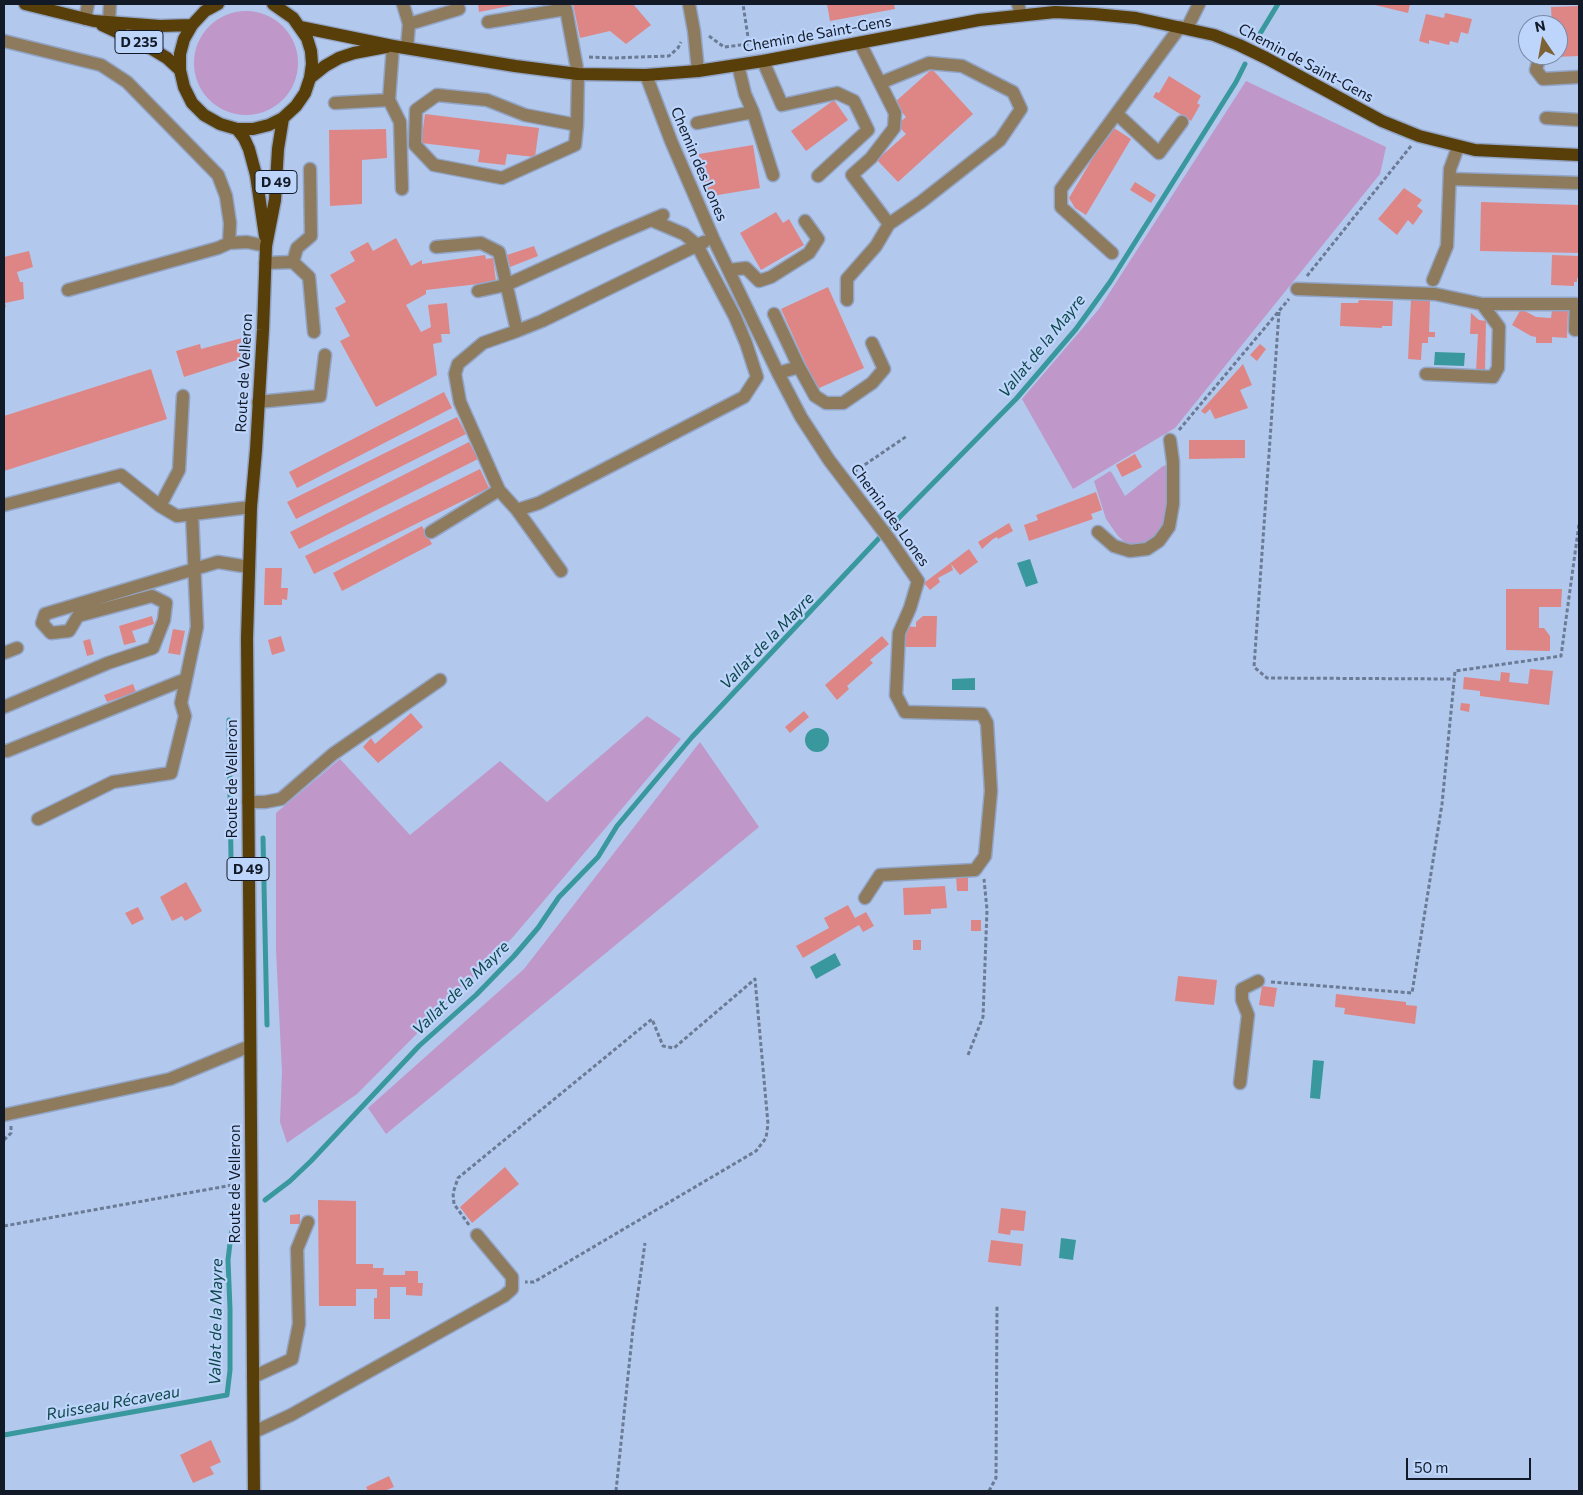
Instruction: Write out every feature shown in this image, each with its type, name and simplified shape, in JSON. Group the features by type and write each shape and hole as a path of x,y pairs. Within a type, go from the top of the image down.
{"main road":[{"name":"D 235","path":"25,4 89,20 160,26 192,25"},
{"path":"218,4 205,11 192,25 184,39 180,54 180,70 184,87 198,109 204,115 220,124 237,129 253,129 269,125 284,118 305,93 310,78 312,64 307,38 285,7 273,4"},
{"name":"Chemin de Saint-Gens","path":"300,27 393,46 515,66 578,74 646,76 763,61 979,20 1019,9 1136,18 1214,35 1239,45 1382,121 1419,136 1474,150 1579,155"},
{"name":"D 235","path":"89,20 147,46 167,58 180,70"},
{"name":"Chemin de Saint-Gens","path":"310,78 325,66 354,52 393,46"},
{"name":"Route de Velleron","path":"254,1491 247,638 251,507 263,330 266,246 275,200 278,149 284,118"},
{"name":"Route de Velleron","path":"237,129 244,138 256,175 266,246"}],"street":[{"path":"88,4 89,20"},
{"path":"109,22 110,4"},
{"path":"403,4 409,24 407,48"},
{"path":"689,4 698,70"},
{"path":"1112,253 1061,207 1061,189 1184,28 1200,4"},
{"path":"488,22 566,6 578,74 577,125 575,145 502,178 434,165 415,145 416,110 437,95 487,100 525,115 577,125"},
{"path":"409,24 459,10"},
{"path":"4,42 101,65 127,82 218,175 226,196 230,223 229,243"},
{"path":"860,43 894,113 894,128 871,158 852,175 889,224"},
{"path":"393,46 389,100 400,122 402,189"},
{"path":"763,61 782,105 837,92 854,102 868,130 818,176"},
{"path":"847,300 847,279 876,246 889,224 921,202 1000,140 1021,109 1013,92 962,66 930,63 880,84"},
{"path":"738,65 773,175"},
{"path":"1537,65 1536,70 1543,79 1579,77"},
{"name":"Chemin des Lones","path":"646,76 671,141 713,238 778,374 801,417 842,478 918,581 910,608 899,633 896,695 905,712 982,714 987,723 991,791 985,856"},
{"path":"335,104 389,100"},
{"path":"697,123 753,112"},
{"path":"1117,114 1158,153 1182,122"},
{"path":"1546,118 1579,120"},
{"path":"1433,280 1447,246 1450,169 1458,147"},
{"path":"293,262 297,248 311,236 310,169"},
{"path":"1450,179 1579,183"},
{"path":"478,291 506,285 663,215"},
{"path":"517,510 539,503 744,397 757,377 746,343 717,280 697,245 684,234 651,220"},
{"path":"729,270 746,268 759,281 771,277 809,253 818,239 805,221"},
{"path":"561,571 517,510 499,490 460,402 455,374 458,364 483,344 542,322 713,238"},
{"path":"68,290 218,248 229,243 248,242 266,246"},
{"path":"436,247 481,243 498,252 517,331"},
{"path":"265,263 293,262 309,277 314,332"},
{"path":"1298,288 1435,294 1482,304 1576,304 1575,330"},
{"path":"1426,374 1493,377 1498,368 1500,327 1482,304"},
{"path":"774,314 815,396 826,404 843,403 872,383 884,369 872,343"},
{"path":"258,402 320,396 325,355"},
{"path":"778,374 799,367"},
{"path":"160,506 179,470 183,396"},
{"path":"1098,532 1114,546 1130,551 1146,549 1159,542 1169,527 1174,504 1173,462 1170,440"},
{"path":"4,505 121,475 160,506 177,516 251,507"},
{"path":"431,532 499,490"},
{"path":"38,819 113,782 171,773 185,716 181,703 197,627 192,514"},
{"path":"4,707 108,663 153,648 164,620 166,603 152,596 78,616 69,631 51,633 42,623 45,614 218,562 249,566"},
{"path":"4,653 17,648"},
{"path":"4,751 186,679"},
{"path":"248,802 266,802 281,799 333,754 440,680"},
{"path":"865,898 880,875 975,870 985,856"},
{"path":"1240,1083 1248,1015 1242,1000 1242,989 1258,981"},
{"path":"4,1115 170,1079 250,1046"},
{"path":"253,1377 292,1359 299,1324 297,1249 308,1222"},
{"path":"254,1432 291,1415 504,1296 512,1289 512,1277 477,1235"}],"path":[{"path":"576,57 669,56 678,48 682,41 682,32 703,28 712,40 724,47 749,44 743,4"},
{"path":"1279,312 1254,668 1267,678 1454,679"},
{"path":"842,478 866,465 907,436"},
{"path":"1258,981 1412,993 1442,804 1455,671 1561,656 1579,524"},
{"path":"968,1055 983,1017 987,910 984,888 985,856"},
{"path":"477,1235 454,1204 453,1193 458,1178 652,1019 664,1046 674,1048 755,979 768,1124 766,1138 756,1151 534,1282 512,1282"},
{"path":"4,1226 251,1182"},
{"path":"616,1491 633,1328 645,1243"},
{"path":"989,1491 996,1478 997,1305"}],"shaded area":[{"path":"246,11 266,15 283,26 294,43 298,63 294,83 283,100 266,111 246,115 226,111 209,100 198,83 194,63 198,43 209,26 226,15"},
{"path":"1246,81 1386,147 1380,174 1175,428 1073,489 1022,399 1099,309"},
{"path":"1435,352 1465,353 1464,366 1434,365"},
{"path":"1168,465 1169,482 1165,528 1145,544 1128,545 1118,536 1106,519 1094,481 1110,471 1125,496 1163,466"},
{"path":"1030,559 1038,583 1026,587 1017,563"},
{"path":"975,678 975,690 952,690 952,679"},
{"path":"647,716 681,739 513,937 357,1094 287,1143 280,1122 282,1072 276,950 276,813 340,759 410,835 500,761 547,802"},
{"path":"817,728 826,731 829,740 826,749 817,752 808,749 805,740 808,731"},
{"path":"700,742 759,827 386,1134 368,1108 524,969"},
{"path":"835,953 841,965 816,979 810,967"},
{"path":"1313,1060 1324,1061 1320,1099 1310,1098"},
{"path":"1061,1238 1076,1240 1073,1260 1059,1258"}],"building":[{"path":"478,4 514,4 514,5 479,12"},
{"path":"573,4 633,4 651,25 626,44 610,31 580,38"},
{"path":"827,4 894,4 895,9 830,21"},
{"path":"1371,4 1410,4 1408,13"},
{"path":"1579,6 1579,56 1568,56 1568,15 1551,15 1551,7"},
{"path":"1445,13 1472,19 1468,34 1461,32 1458,43 1450,41 1449,45 1429,40 1429,44 1419,41 1426,14 1444,18"},
{"path":"932,69 973,114 898,182 877,160 906,134 897,125 906,117 894,103"},
{"path":"1169,76 1201,96 1197,103 1200,105 1191,121 1153,97 1156,92 1159,93"},
{"path":"834,100 848,120 806,151 791,131"},
{"path":"425,114 539,128 535,157 507,154 505,165 478,162 480,150 421,143"},
{"path":"1114,128 1131,139 1086,215 1075,208 1069,198 1094,156"},
{"path":"386,129 387,158 362,160 362,204 330,206 329,130"},
{"path":"753,145 760,188 706,197 699,154"},
{"path":"1135,182 1156,195 1151,203 1130,190"},
{"path":"1404,188 1422,200 1417,206 1423,211 1413,225 1408,220 1397,235 1378,219"},
{"path":"1481,202 1579,205 1579,253 1480,251"},
{"path":"776,212 783,223 789,219 804,245 761,270 740,233"},
{"path":"396,238 411,266 422,260 422,264 485,255 486,259 493,258 496,282 426,290 426,294 406,305 421,332 431,327 428,305 447,303 450,334 441,334 442,342 433,344 437,375 376,407 340,341 350,336 335,308 346,302 330,275 355,261 350,252 368,242 373,251"},
{"path":"534,246 538,256 510,267 507,255"},
{"path":"29,251 33,267 17,272 20,282 23,282 24,299 5,303 6,307 4,307 4,257"},
{"path":"1552,255 1579,256 1579,278 1577,278 1577,282 1574,282 1574,286 1551,285"},
{"path":"828,287 864,368 817,389 781,309"},
{"path":"1411,299 1430,300 1429,332 1435,332 1435,337 1428,337 1428,343 1422,343 1421,360 1408,359"},
{"path":"1359,300 1393,301 1392,326 1382,326 1382,328 1340,326 1341,303 1358,303"},
{"path":"1521,309 1536,317 1551,318 1552,310 1568,310 1567,338 1552,337 1552,343 1536,343 1536,337 1512,325"},
{"path":"1471,313 1479,320 1486,321 1485,371 1476,371 1478,334 1470,334"},
{"path":"242,338 244,342 240,343 243,358 184,377 176,351 200,344 201,349"},
{"path":"1260,344 1266,349 1257,361 1250,355"},
{"path":"1243,364 1252,385 1240,390 1248,408 1215,419 1210,409 1205,414 1201,411"},
{"path":"151,369 167,419 4,471 4,416"},
{"path":"444,392 452,408 297,488 289,472"},
{"path":"457,417 466,434 296,519 287,502"},
{"path":"1189,440 1245,440 1245,458 1189,459"},
{"path":"469,442 478,459 299,549 290,532"},
{"path":"1135,454 1142,467 1122,477 1116,465"},
{"path":"480,469 489,488 314,574 305,556"},
{"path":"1096,492 1102,510 1091,514 1093,519 1029,541 1024,525 1038,520 1036,515"},
{"path":"1009,523 1013,531 998,539 997,537 993,539 982,549 978,542"},
{"path":"422,526 432,544 342,591 333,573"},
{"path":"969,549 978,562 960,575 951,564 953,570 938,578 940,582 930,590 924,583"},
{"path":"265,568 282,568 281,588 288,588 287,600 282,599 282,605 264,605"},
{"path":"1506,589 1562,589 1561,607 1539,607 1539,628 1544,628 1550,636 1550,651 1506,650"},
{"path":"152,616 154,624 132,631 136,642 124,645 119,626"},
{"path":"923,616 937,616 936,647 904,647 905,626 916,627 916,622"},
{"path":"173,629 185,631 180,655 168,653"},
{"path":"281,636 285,651 272,655 268,640"},
{"path":"882,636 889,644 870,660 873,663 847,686 849,689 837,700 825,685"},
{"path":"90,639 94,654 87,656 83,641"},
{"path":"1530,669 1553,671 1549,705 1480,696 1480,691 1463,689 1464,677 1500,681 1501,672 1510,673 1509,682 1528,684"},
{"path":"133,684 136,692 107,702 104,695"},
{"path":"1461,703 1470,704 1469,712 1460,710"},
{"path":"804,711 809,717 790,733 785,727"},
{"path":"411,713 423,727 378,763 363,747 371,738 375,744"},
{"path":"956,875 968,875 968,891 957,891"},
{"path":"186,882 202,911 185,921 182,916 172,921 160,897"},
{"path":"945,886 947,908 931,909 931,914 904,915 903,888"},
{"path":"848,905 855,918 866,912 874,926 863,932 859,925 803,958 796,946 829,928 824,918"},
{"path":"138,907 144,919 132,925 125,913"},
{"path":"971,920 981,920 981,931 971,931"},
{"path":"913,940 921,940 921,950 913,950"},
{"path":"1178,976 1217,980 1214,1005 1175,1001"},
{"path":"1262,986 1277,988 1274,1007 1259,1005"},
{"path":"1336,994 1406,1002 1406,1005 1417,1006 1415,1024 1344,1014 1345,1008 1335,1007"},
{"path":"505,1167 519,1184 472,1223 460,1207"},
{"path":"318,1200 356,1201 356,1264 373,1264 373,1268 384,1268 383,1275 405,1275 405,1271 418,1271 418,1283 423,1283 422,1296 406,1295 406,1287 390,1287 390,1319 374,1319 374,1298 377,1298 377,1289 356,1289 356,1306 319,1306"},
{"path":"1001,1208 1026,1211 1024,1231 1011,1230 1010,1235 998,1233"},
{"path":"300,1214 300,1224 290,1224 290,1215"},
{"path":"991,1240 1023,1244 1021,1266 988,1262"},
{"path":"211,1440 221,1462 210,1467 214,1474 193,1483 180,1455"},
{"path":"389,1476 394,1487 384,1491 368,1491 366,1487"}],"waterway":[{"name":"Vallat de la Mayre","path":"1258,37 1278,4"},
{"name":"Vallat de la Mayre","path":"265,1200 290,1181 311,1161 419,1046 476,995 514,956 538,928 559,897 598,857 617,826 692,737 883,534 1016,399 1076,329 1110,282 1236,82 1245,64"},
{"path":"229,720 231,859"},
{"path":"263,838 267,1025"},
{"name":"Ruisseau Récaveau","path":"4,1435 227,1395 230,1370 228,1260 231,1235 234,1224 237,1222"}]}
